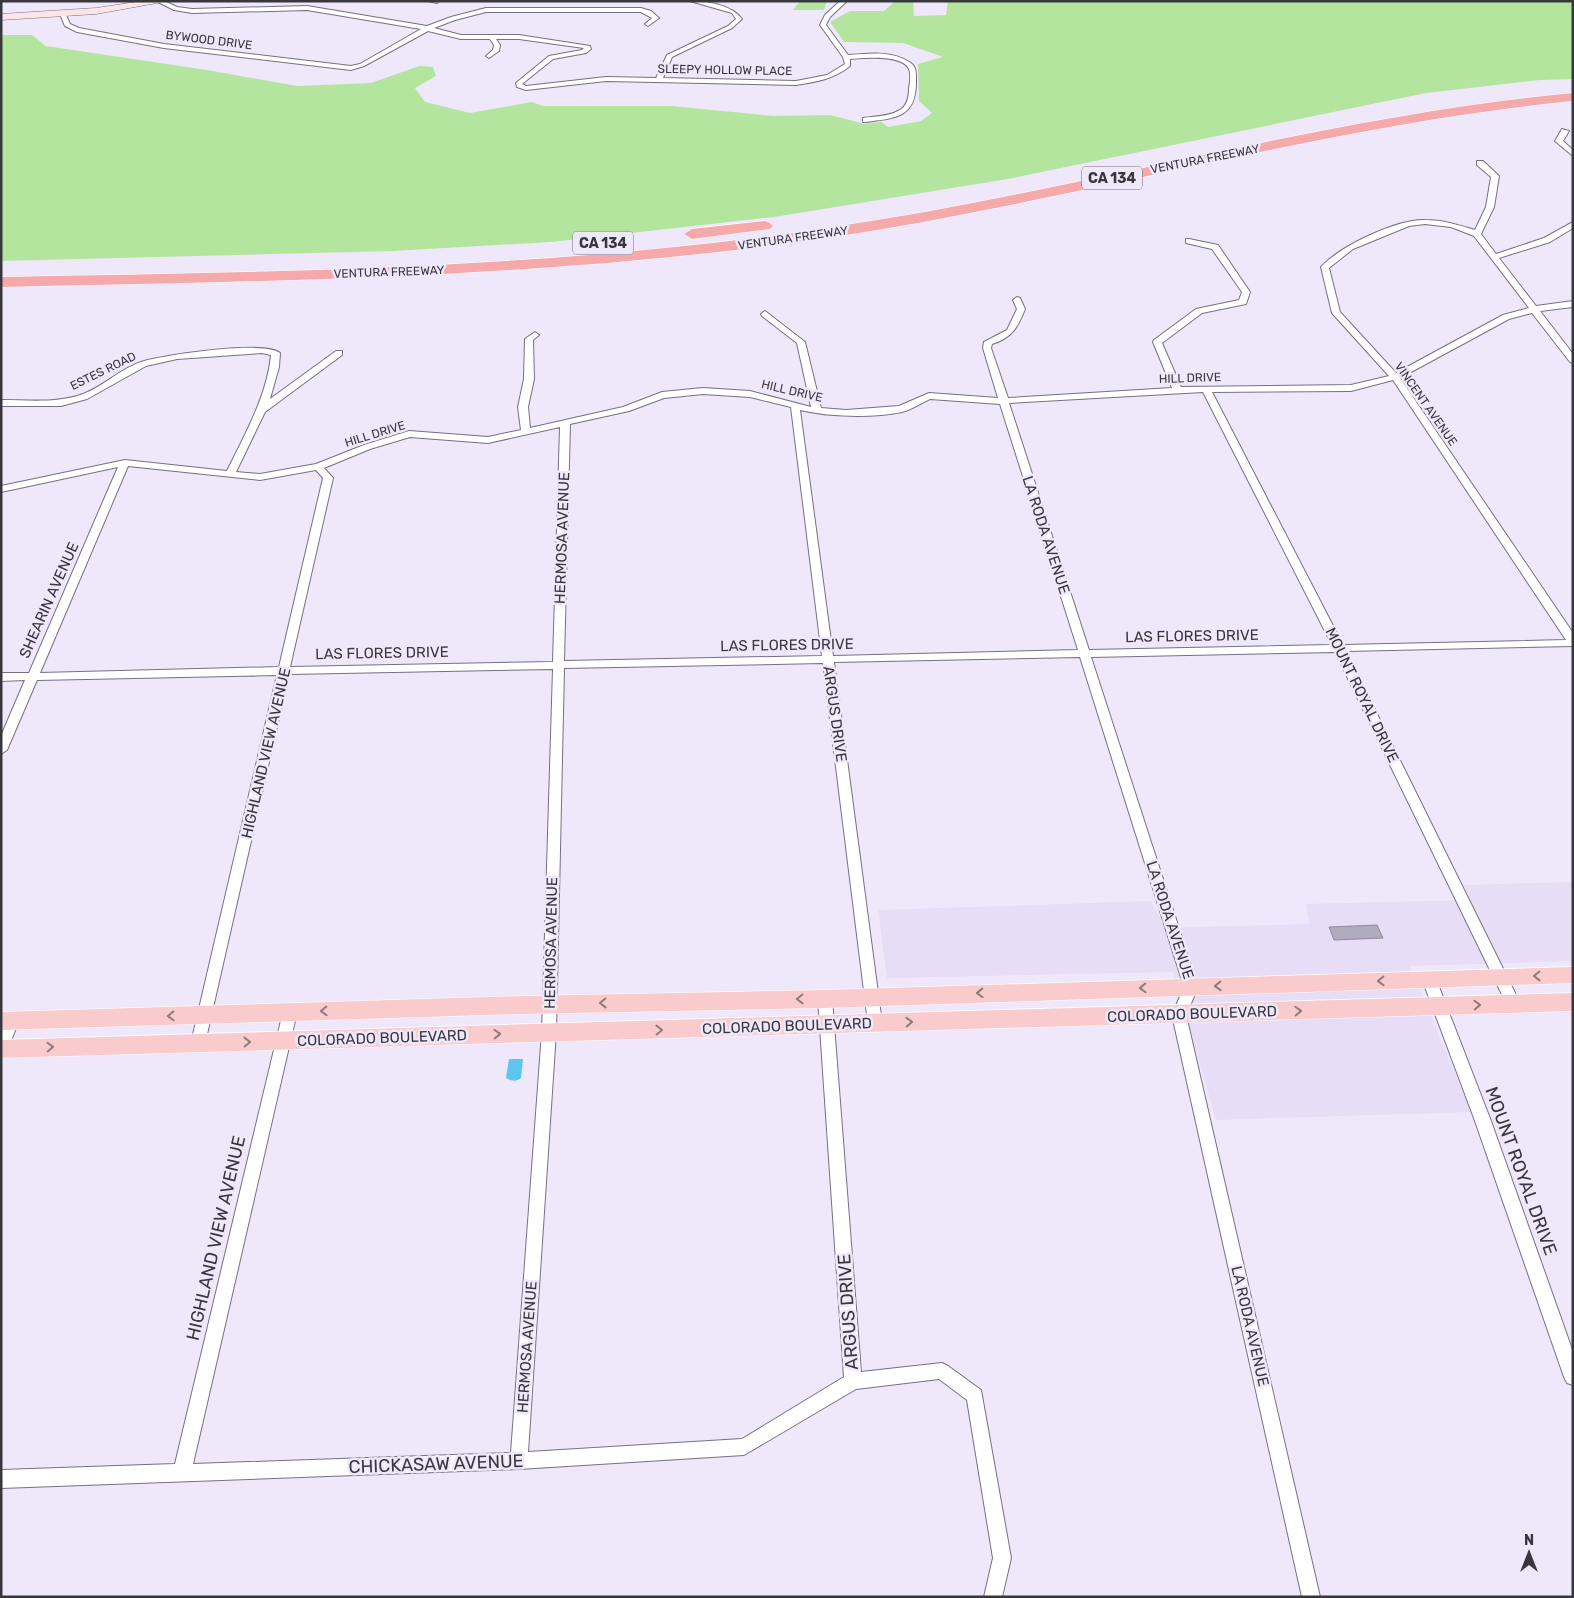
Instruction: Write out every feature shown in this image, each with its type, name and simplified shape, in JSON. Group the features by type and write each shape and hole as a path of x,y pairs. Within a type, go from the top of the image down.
{"highway":[{"path":"1516,89 1573,85"},
{"path":"651,255 668,249 777,236 930,211 1437,108 1573,93"},
{"name":"VENTURA FREEWAY","path":"1,282 398,273 519,266 651,255 794,238 914,219 1435,113 1573,97"},
{"name":"VENTURA FREEWAY","path":"1,272 371,264 516,256 636,245 762,231 851,218 1158,158 1198,147 1149,156"},
{"name":"VENTURA FREEWAY","path":"680,236 778,224"},
{"name":"VENTURA FREEWAY","path":"321,259 433,256 574,246"},
{"path":"1,267 140,264"}],"main road":[{"name":"COLORADO BOULEVARD","path":"7,1021 549,1004 825,999 1573,975"},
{"name":"COLORADO BOULEVARD","path":"1,1049 550,1032 828,1026 1573,1002"}],"street":[{"path":"430,1 437,1"},
{"path":"659,79 669,56 730,27 740,19 734,12 692,1"},
{"path":"844,1 824,20 823,25 846,57 879,56 897,58 910,65 913,69 914,96 913,101 906,109 866,120"},
{"path":"1,17 63,14 162,2 192,12 307,8 426,28 460,37 492,37 497,45 496,51 489,56"},
{"path":"426,28 454,17 486,10 641,10 649,12 656,18 648,24"},
{"name":"BYWOOD DRIVE","path":"63,14 66,25 77,30 148,44 347,68 362,64 426,28"},
{"name":"SLEEPY HOLLOW PLACE","path":"492,37 581,43 588,47 584,52 552,57 519,83 519,86 526,88 597,79 796,83 838,74 848,65 846,57"},
{"path":"1566,131 1559,141 1573,154"},
{"path":"1480,163 1495,176 1490,208 1477,234 1533,310 1573,360"},
{"name":"VINCENT AVENUE","path":"1477,234 1452,224 1425,222 1408,224 1350,247 1325,267 1336,313 1395,377 1573,642"},
{"path":"1494,257 1548,240 1573,224"},
{"path":"1178,390 1157,342 1199,311 1243,302 1246,292 1214,247 1189,241"},
{"name":"LA RODA AVENUE","path":"1018,300 1021,309 1011,333 1001,339 988,342 987,348 1191,987 1179,1015 1311,1597"},
{"name":"HILL DRIVE","path":"1,489 125,463 260,477 318,467 368,446 409,434 488,440 626,409 662,395 703,391 750,394 817,411 846,413 901,409 929,396 1004,402 1178,390 1351,388 1395,377 1506,317 1533,310 1573,304"},
{"path":"765,314 801,342 817,411"},
{"path":"526,433 522,407 529,379 529,339 535,335"},
{"name":"ESTES ROAD","path":"1,403 61,404 84,397 143,364 177,356 262,350 276,353 276,362 261,410"},
{"path":"230,474 261,410 339,353"},
{"name":"MOUNT ROYAL DRIVE","path":"1206,390 1339,648 1513,1004"},
{"name":"ARGUS DRIVE","path":"795,406 875,1023"},
{"name":"HERMOSA AVENUE","path":"518,1461 550,1032 549,1004 565,423"},
{"name":"SHEARIN AVENUE","path":"1,750 125,463"},
{"name":"HIGHLAND VIEW AVENUE","path":"198,1043 328,478 318,467"},
{"name":"LAS FLORES DRIVE","path":"1,677 1573,642"},
{"name":"MOUNT ROYAL DRIVE","path":"1429,979 1441,1006 1573,1377"},
{"name":"ARGUS DRIVE","path":"825,999 853,1381 942,1371 975,1396 1002,1558 993,1597"},
{"name":"HIGHLAND VIEW AVENUE","path":"182,1474 290,1012"},
{"path":"1,1049 7,1021"},
{"name":"CHICKASAW AVENUE","path":"1,1479 518,1461 744,1447 853,1381"}],"shaded area":[{"path":"1573,882 1573,961 1410,966 1471,1112 1216,1120 1173,972 887,978 878,910 1151,901 1166,928 1309,924 1306,904 1471,900 1464,885"}],"green space":[{"path":"800,1 827,1 824,10 793,10"},
{"path":"895,1 913,1 914,16 946,15 948,1 1573,1 1573,79 1540,80 1426,93 1008,179 774,217 551,242 392,251 1,261 1,35 32,35 46,46 207,70 297,86 371,83 419,66 433,67 436,76 415,88 425,102 470,113 532,102 543,106 671,106 773,116 830,115 865,124 881,122 888,127 921,121 932,113 919,101 918,64 943,57 903,43 844,42 830,22 850,11 884,11"}],"water":[{"path":"509,1059 523,1059 521,1078 517,1080 506,1078"}],"building":[{"path":"1377,925 1383,938 1334,940 1329,927"}]}
